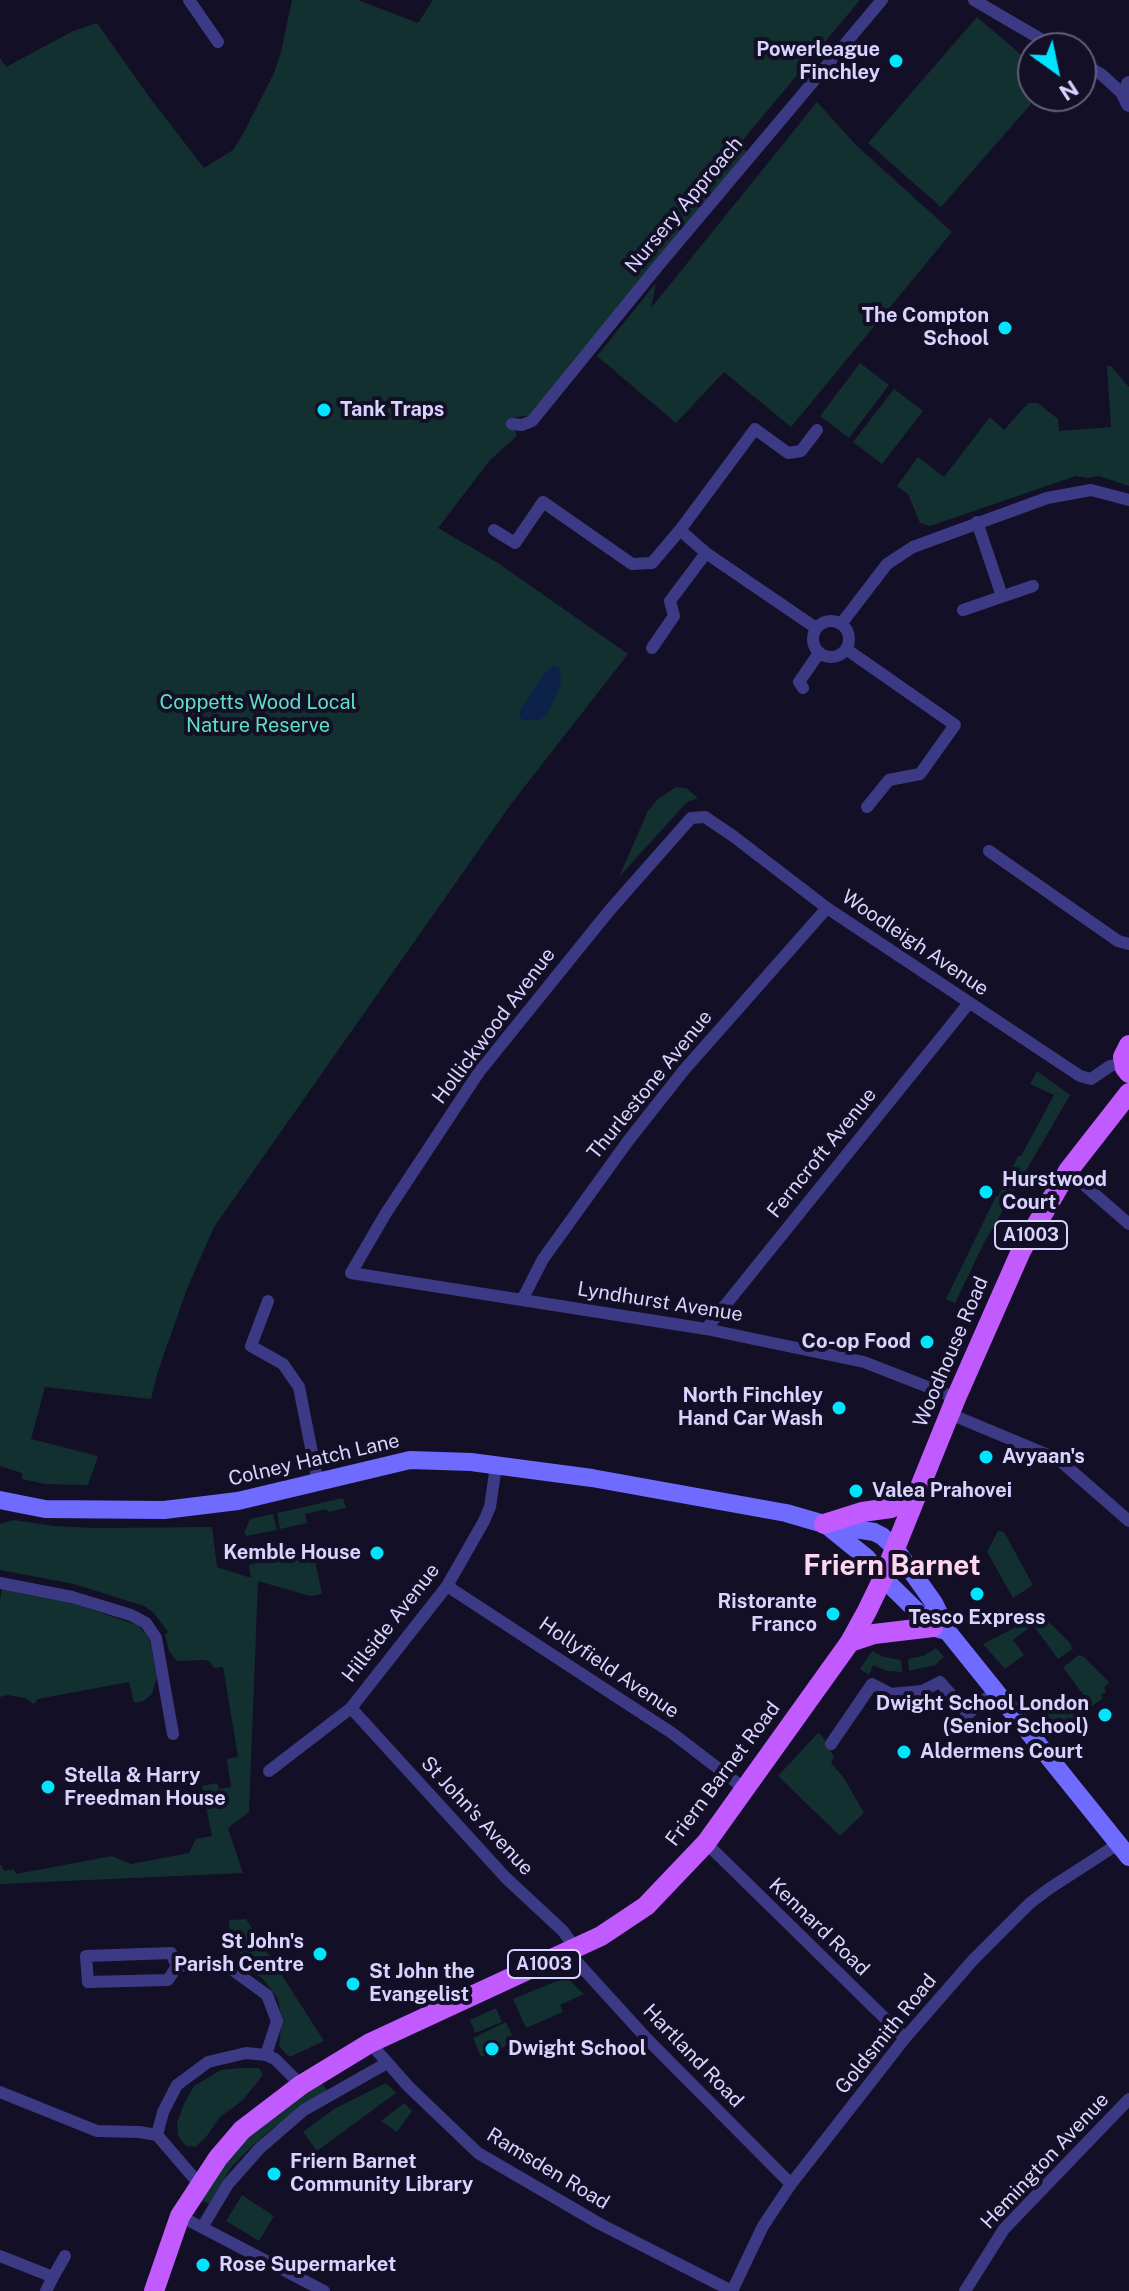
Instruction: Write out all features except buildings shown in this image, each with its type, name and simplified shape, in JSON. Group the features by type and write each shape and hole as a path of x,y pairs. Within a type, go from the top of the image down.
{"main road":[{"name":"Woodhouse Road","path":"890,1562 953,1406 1021,1251 1068,1171 1129,1093"},
{"name":"Colney Hatch Lane","path":"0,1500 45,1509 164,1510 238,1501 410,1460 471,1462 592,1478 786,1513 824,1524"},
{"path":"824,1524 862,1512 891,1508 916,1496"},
{"path":"824,1524 882,1536 890,1562 940,1630 995,1691 1124,1851"},
{"path":"824,1524 856,1548 890,1562 934,1603 940,1630"},
{"name":"Friern Barnet Road","path":"154,2291 180,2216 218,2158 242,2130 301,2085 370,2043 573,1950 601,1936 646,1906 706,1843 850,1642 890,1562"},
{"path":"850,1642 874,1634 940,1630"}],"street":[{"path":"189,0 218,42"},
{"name":"Nursery Approach","path":"512,424 522,425 532,421 882,0"},
{"path":"974,0 1029,32"},
{"path":"1097,72 1128,95"},
{"path":"494,530 515,543 543,502 632,564 652,563 755,429 788,453 801,451 817,430"},
{"path":"841,624 887,564 913,547 1047,498 1091,490 1129,500"},
{"path":"977,522 1002,596"},
{"path":"680,530 706,553 816,628"},
{"path":"652,648 674,616 670,601 706,553"},
{"path":"963,610 1033,586"},
{"path":"825,621 841,624 849,635 846,649 836,657 819,653 812,641 816,628 825,621"},
{"path":"846,649 955,725 920,774 889,780 867,807"},
{"path":"803,688 799,682 819,653"},
{"name":"Woodleigh Avenue","path":"691,818 705,817 827,908 1080,1076 1091,1079 1110,1066 1127,1060"},
{"name":"Hollickwood Avenue","path":"351,1273 386,1213 479,1072 609,911 691,818"},
{"path":"989,851 1118,941 1129,944"},
{"name":"Thurlestone Avenue","path":"522,1300 543,1259 665,1093 827,908"},
{"name":"Ferncroft Avenue","path":"706,1329 969,1003"},
{"path":"1068,1171 1129,1224"},
{"name":"Lyndhurst Avenue","path":"351,1273 706,1329 864,1362 1058,1459 1129,1521"},
{"path":"268,1301 251,1346 283,1364 299,1387 318,1483"},
{"name":"Hillside Avenue","path":"269,1771 351,1708 447,1586 490,1507 496,1466"},
{"path":"0,1583 72,1597 131,1615 146,1623 156,1638 173,1734"},
{"name":"Hollyfield Avenue","path":"447,1586 672,1733 745,1789"},
{"path":"831,1744 872,1684 891,1694 922,1691 940,1682 968,1714 995,1691"},
{"name":"St John's Avenue","path":"351,1708 506,1878 563,1931 573,1950"},
{"name":"Kennard Road","path":"706,1843 905,2038"},
{"name":"Goldsmith Road","path":"732,2291 763,2226 791,2184 905,2038 973,1960 1030,1903 1050,1888 1124,1851"},
{"name":"Hartland Road","path":"573,1950 577,1962 648,2040 791,2184"},
{"path":"171,1953 177,1966 168,1980 88,1982 86,1956 171,1953"},
{"path":"177,1966 223,1963 267,1995 277,2021 266,2055"},
{"name":"Ramsden Road","path":"370,2043 478,2153 600,2224 732,2291"},
{"path":"157,2135 163,2112 177,2085 208,2062 246,2053 266,2055 275,2059 301,2085"},
{"path":"203,2226 228,2184 260,2148 304,2110 387,2063"},
{"path":"0,2092 97,2131 157,2135 200,2185"},
{"name":"Hemington Avenue","path":"965,2291 1004,2229 1129,2099"},
{"path":"180,2216 324,2291"},
{"path":"0,2256 53,2277"},
{"path":"46,2291 65,2256"}],"green space":[{"name":"Coppetts Wood Local Nature Reserve","path":"292,0 358,0 418,23 433,0 860,0 742,141 741,145 750,157 535,411 528,416 515,417 517,436 490,460 438,528 498,563 628,654 511,804 214,1227 188,1286 151,1399 45,1387 31,1439 98,1456 88,1485 45,1484 22,1479 22,1473 0,1466 0,58 6,67 73,31 97,23 204,168 233,150 243,134 274,73"},
{"path":"977,17 1017,51 1017,112 1024,112 941,207 868,143"},
{"path":"817,102 856,145 952,232 791,427 724,372 676,423 597,356 656,283 651,308"},
{"path":"860,363 889,385 849,438 820,416"},
{"path":"1107,366 1111,366 1129,387 1129,486 1099,476 1076,476 930,526 920,523 908,494 897,486 918,457 944,477 990,417 1004,430 1028,403 1038,403 1058,419 1059,431 1111,427"},
{"path":"894,389 923,411 882,464 853,442"},
{"path":"676,787 686,788 698,798 687,802 619,877 648,811 658,799"},
{"path":"1037,1071 1070,1095 984,1243 955,1303 946,1299 996,1196 1054,1095 1030,1084"},
{"path":"343,1498 346,1508 305,1514 307,1523 280,1529 277,1513"},
{"path":"273,1514 277,1530 246,1536 244,1533 250,1519"},
{"path":"13,1520 95,1528 212,1527 217,1567 251,1578 249,1565 313,1550 322,1594 310,1596 258,1581 249,1812 228,1828 243,1873 0,1884 0,1865 4,1871 14,1869 16,1874 112,1856 131,1864 189,1853 196,1839 212,1836 202,1786 217,1783 219,1789 231,1787 227,1759 238,1757 223,1667 214,1668 205,1660 177,1661 169,1651 165,1635 168,1632 153,1612 144,1606 74,1584 0,1570 0,1524"},
{"path":"998,1531 1004,1532 1033,1585 1013,1598 987,1552"},
{"path":"2,1589 68,1602 138,1625 150,1642 157,1677 152,1694 134,1703 129,1682 38,1699 34,1704 25,1698 0,1697"},
{"path":"1041,1614 1071,1644 1072,1649 1058,1659 1033,1625 1013,1640 1024,1655 1005,1669 983,1644"},
{"path":"936,1648 944,1657 935,1665 909,1671 908,1659 923,1656"},
{"path":"872,1651 901,1660 902,1672 887,1671 873,1665 869,1675 860,1669"},
{"path":"1079,1655 1109,1682 1104,1688 1106,1692 1101,1695 1103,1698 1057,1732 1042,1714 1057,1702 1067,1715 1087,1700 1063,1667"},
{"path":"818,1733 834,1757 831,1763 844,1778 864,1813 840,1836 778,1776"},
{"path":"246,1919 324,2041 292,2056 288,2056 279,2046 282,2019 277,1997 262,1978 243,1967 238,1941 230,1941 229,1920"},
{"path":"569,1980 584,1994 560,2005 563,2012 526,2028 513,1999 557,1981"},
{"path":"496,2008 502,2022 475,2033 470,2020"},
{"path":"506,2022 515,2042 481,2057 473,2038"},
{"path":"259,2068 263,2075 242,2101 220,2117 206,2137 195,2147 186,2146 178,2136 177,2123 194,2086 221,2070"},
{"path":"322,2083 327,2090 269,2131 230,2169 210,2204 200,2200 242,2140 278,2111"},
{"path":"386,2083 396,2093 317,2151 303,2132 334,2109"},
{"path":"404,2103 412,2111 397,2132 381,2121"},
{"path":"242,2195 274,2216 259,2241 226,2221"}],"water":[{"path":"553,665 560,668 561,684 548,713 540,720 523,720 519,712"}],"place":[{"name":"Powerleague Finchley","path":"896,61"},
{"name":"The Compton School","path":"1005,328"},
{"name":"Tank Traps","path":"324,410"},
{"name":"Hurstwood Court","path":"986,1192"},
{"name":"Co-op Food","path":"927,1342"},
{"name":"North Finchley Hand Car Wash","path":"839,1408"},
{"name":"Avyaan's","path":"986,1457"},
{"name":"Valea Prahovei","path":"856,1491"},
{"name":"Kemble House","path":"377,1553"},
{"name":"Tesco Express","path":"977,1594"},
{"name":"Ristorante Franco","path":"833,1614"},
{"name":"Dwight School London (Senior School)","path":"1105,1715"},
{"name":"Aldermens Court","path":"904,1752"},
{"name":"Stella & Harry Freedman House","path":"48,1787"},
{"name":"St John's Parish Centre","path":"320,1954"},
{"name":"St John the Evangelist","path":"353,1984"},
{"name":"Dwight School","path":"492,2049"},
{"name":"Friern Barnet Community Library","path":"274,2174"},
{"name":"Rose Supermarket","path":"203,2265"}],"district":[{"name":"Friern Barnet","path":"892,1566"}]}
